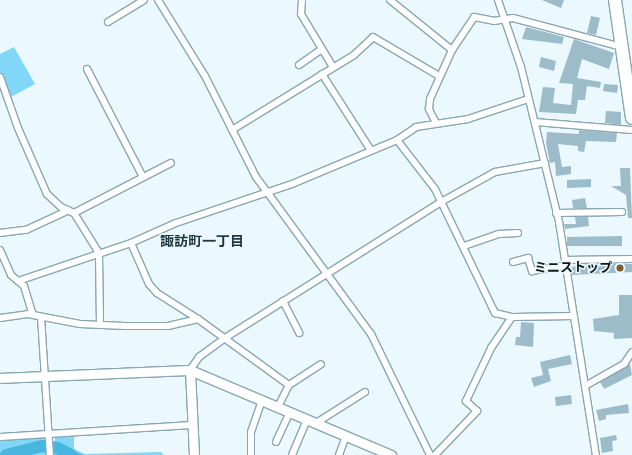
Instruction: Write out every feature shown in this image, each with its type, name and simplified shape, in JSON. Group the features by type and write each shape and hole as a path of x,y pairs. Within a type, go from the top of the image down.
{"highway":[{"path":"615,0 632,118"}],"street":[{"path":"108,22 144,0"},
{"path":"158,0 190,49 266,192 328,272 371,334 430,455"},
{"path":"302,0 301,14 333,67"},
{"path":"390,0 452,50"},
{"path":"498,0 535,122 556,213 566,263 584,386 596,455"},
{"path":"436,123 429,109 439,76 452,50 474,17 503,19 513,18 622,47"},
{"path":"232,130 354,55 373,37 439,76"},
{"path":"299,65 322,49"},
{"path":"87,69 143,177"},
{"path":"322,74 370,150"},
{"path":"0,77 42,184 53,201 71,212 99,253 100,325"},
{"path":"18,281 131,243 159,230 266,192 397,140 416,127 468,119 528,99"},
{"path":"535,122 632,130"},
{"path":"397,140 435,189 464,246 490,306 495,313 512,317 574,316"},
{"path":"194,455 190,370 199,357 224,338 441,202 495,172 545,162"},
{"path":"0,233 26,230 71,212 171,163"},
{"path":"556,213 622,212"},
{"path":"464,246 499,234 518,233"},
{"path":"131,243 149,284 157,293 198,319 289,385"},
{"path":"0,250 7,268 24,286 33,315"},
{"path":"513,262 528,258 532,271 566,263 632,259"},
{"path":"283,301 299,333"},
{"path":"0,318 17,314 100,325 168,326 198,319"},
{"path":"41,317 50,454"},
{"path":"434,455 477,411 466,401 491,348 512,317"},
{"path":"584,386 624,364 632,352"},
{"path":"278,407 289,385 321,364"},
{"path":"0,378 190,370 391,455"},
{"path":"292,455 311,421 365,392"},
{"path":"251,455 251,432 262,400"},
{"path":"276,442 290,412"},
{"path":"0,436 192,425"},
{"path":"339,455 346,436"}],"shaded area":[{"path":"14,47 35,84 9,98 0,74 0,54"},
{"path":"74,436 74,449 85,454 161,452 164,455 54,455 55,437"},
{"path":"42,437 45,440 46,455 0,455 0,439"},
{"path":"53,443 83,455 58,455 53,452"},
{"path":"45,444 45,452 0,455 6,450"}],"building":[{"path":"542,0 564,0 561,8"},
{"path":"591,16 600,18 596,35 587,33"},
{"path":"526,27 564,37 562,44 522,39"},
{"path":"574,39 614,53 609,69 582,59 577,78 601,82 600,88 587,86 585,100 578,100 576,114 539,112 543,87 555,88 553,103 571,105 573,84 559,83"},
{"path":"541,57 556,61 554,71 539,67"},
{"path":"604,84 618,85 617,93 603,91"},
{"path":"606,111 621,112 621,125 605,123"},
{"path":"579,130 617,133 616,142 586,141 584,152 578,151 578,146 558,144 562,167 571,166 571,174 556,176 555,162 550,163 546,143 547,132 579,134"},
{"path":"620,168 630,168 632,218 628,218 626,195 611,186 621,186"},
{"path":"591,179 591,187 567,188 567,180"},
{"path":"585,198 587,208 573,208 572,200"},
{"path":"575,217 588,217 589,226 565,229 564,224 576,224"},
{"path":"622,236 622,246 567,246 567,237"},
{"path":"589,264 632,264 632,272 572,275 572,267"},
{"path":"619,295 632,295 632,338 614,339 614,333 594,331 593,319 619,315"},
{"path":"521,322 534,323 533,347 515,345 516,337 520,337"},
{"path":"570,355 572,364 548,369 551,381 534,387 531,378 543,375 540,362"},
{"path":"630,364 632,375 604,389 600,382"},
{"path":"571,395 572,404 556,406 555,397"},
{"path":"628,404 629,413 606,415 606,419 599,421 596,410"},
{"path":"616,435 617,440 612,441 613,451 602,453 600,438"}],"waterway":[{"path":"6,455 42,446 58,448 71,455"}],"place":[{"name":"ミニストップ","path":"620,268"}],"district":[{"name":"諏訪町一丁目","path":"202,241"}]}
